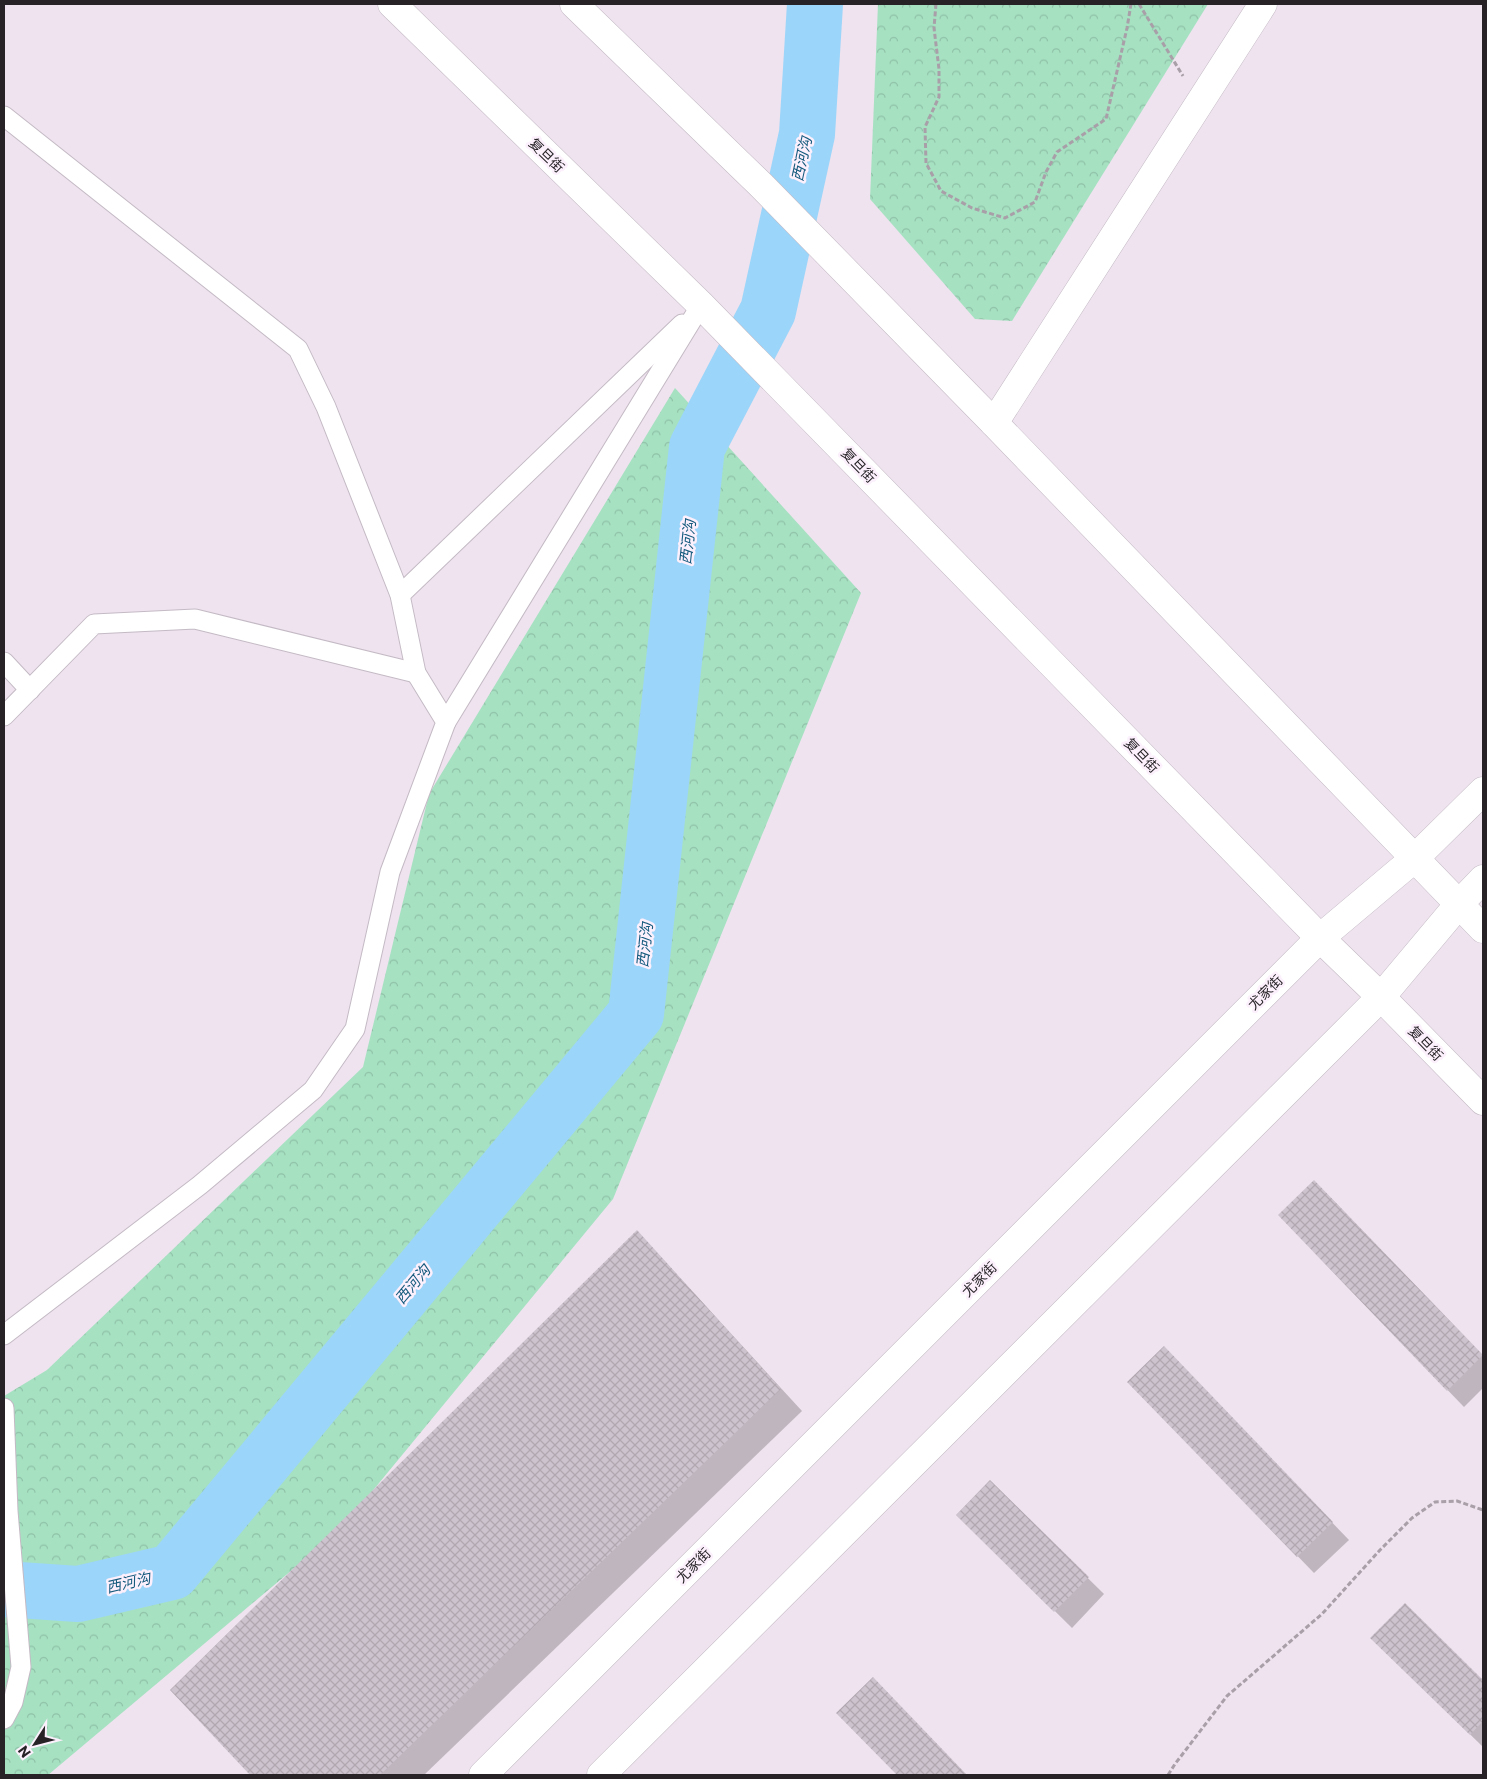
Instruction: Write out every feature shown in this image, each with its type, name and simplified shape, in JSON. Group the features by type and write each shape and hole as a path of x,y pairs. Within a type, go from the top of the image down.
{"main road":[{"name":"复旦街","path":"392,4 701,305 1320,938 1381,996 1483,1101"},
{"path":"574,4 761,185 1483,929"},
{"path":"994,423 1263,4"},
{"name":"尤家街","path":"483,1775 1320,938 1415,858 1483,791"},
{"path":"601,1775 1381,996 1458,904 1483,880"}],"lane":[{"path":"4,116 298,349 326,407 400,596 416,673 446,722"},
{"path":"400,596 701,305"},
{"path":"4,1335 200,1185 312,1090 355,1030 390,872 446,722 701,305"},
{"path":"4,716 94,624 195,619 416,673"},
{"path":"4,662 30,690"},
{"path":"4,1408 8,1511 21,1667 13,1702 4,1719"}],"path":[{"path":"936,4 934,28 939,70 939,97 925,127 926,163 941,191 972,208 1005,218 1035,202 1046,172 1057,152 1106,119 1131,4"},
{"path":"1139,4 1199,103"},
{"path":"1168,1775 1227,1696 1322,1614 1412,1518 1435,1502 1457,1501 1483,1510"}],"green space":[{"path":"878,4 1208,4 1012,321 975,319 870,199"},
{"path":"675,388 861,593 613,1199 342,1528 48,1775 4,1775 4,1396 47,1370 363,1067 429,794"}],"building":[{"path":"1314,1180 1483,1355 1447,1391 1278,1215"},
{"path":"637,1230 781,1389 380,1775 250,1775 170,1690"},
{"path":"1164,1346 1333,1522 1297,1557 1127,1382"},
{"path":"990,1480 1089,1577 1054,1612 956,1515"},
{"path":"1405,1603 1483,1680 1483,1721 1470,1735 1370,1638"},
{"path":"873,1677 967,1775 897,1775 836,1713"}],"waterway":[{"name":"西河沟","path":"4,1589 78,1594 172,1572 636,1014 697,447 768,311 807,134 815,4"}]}
